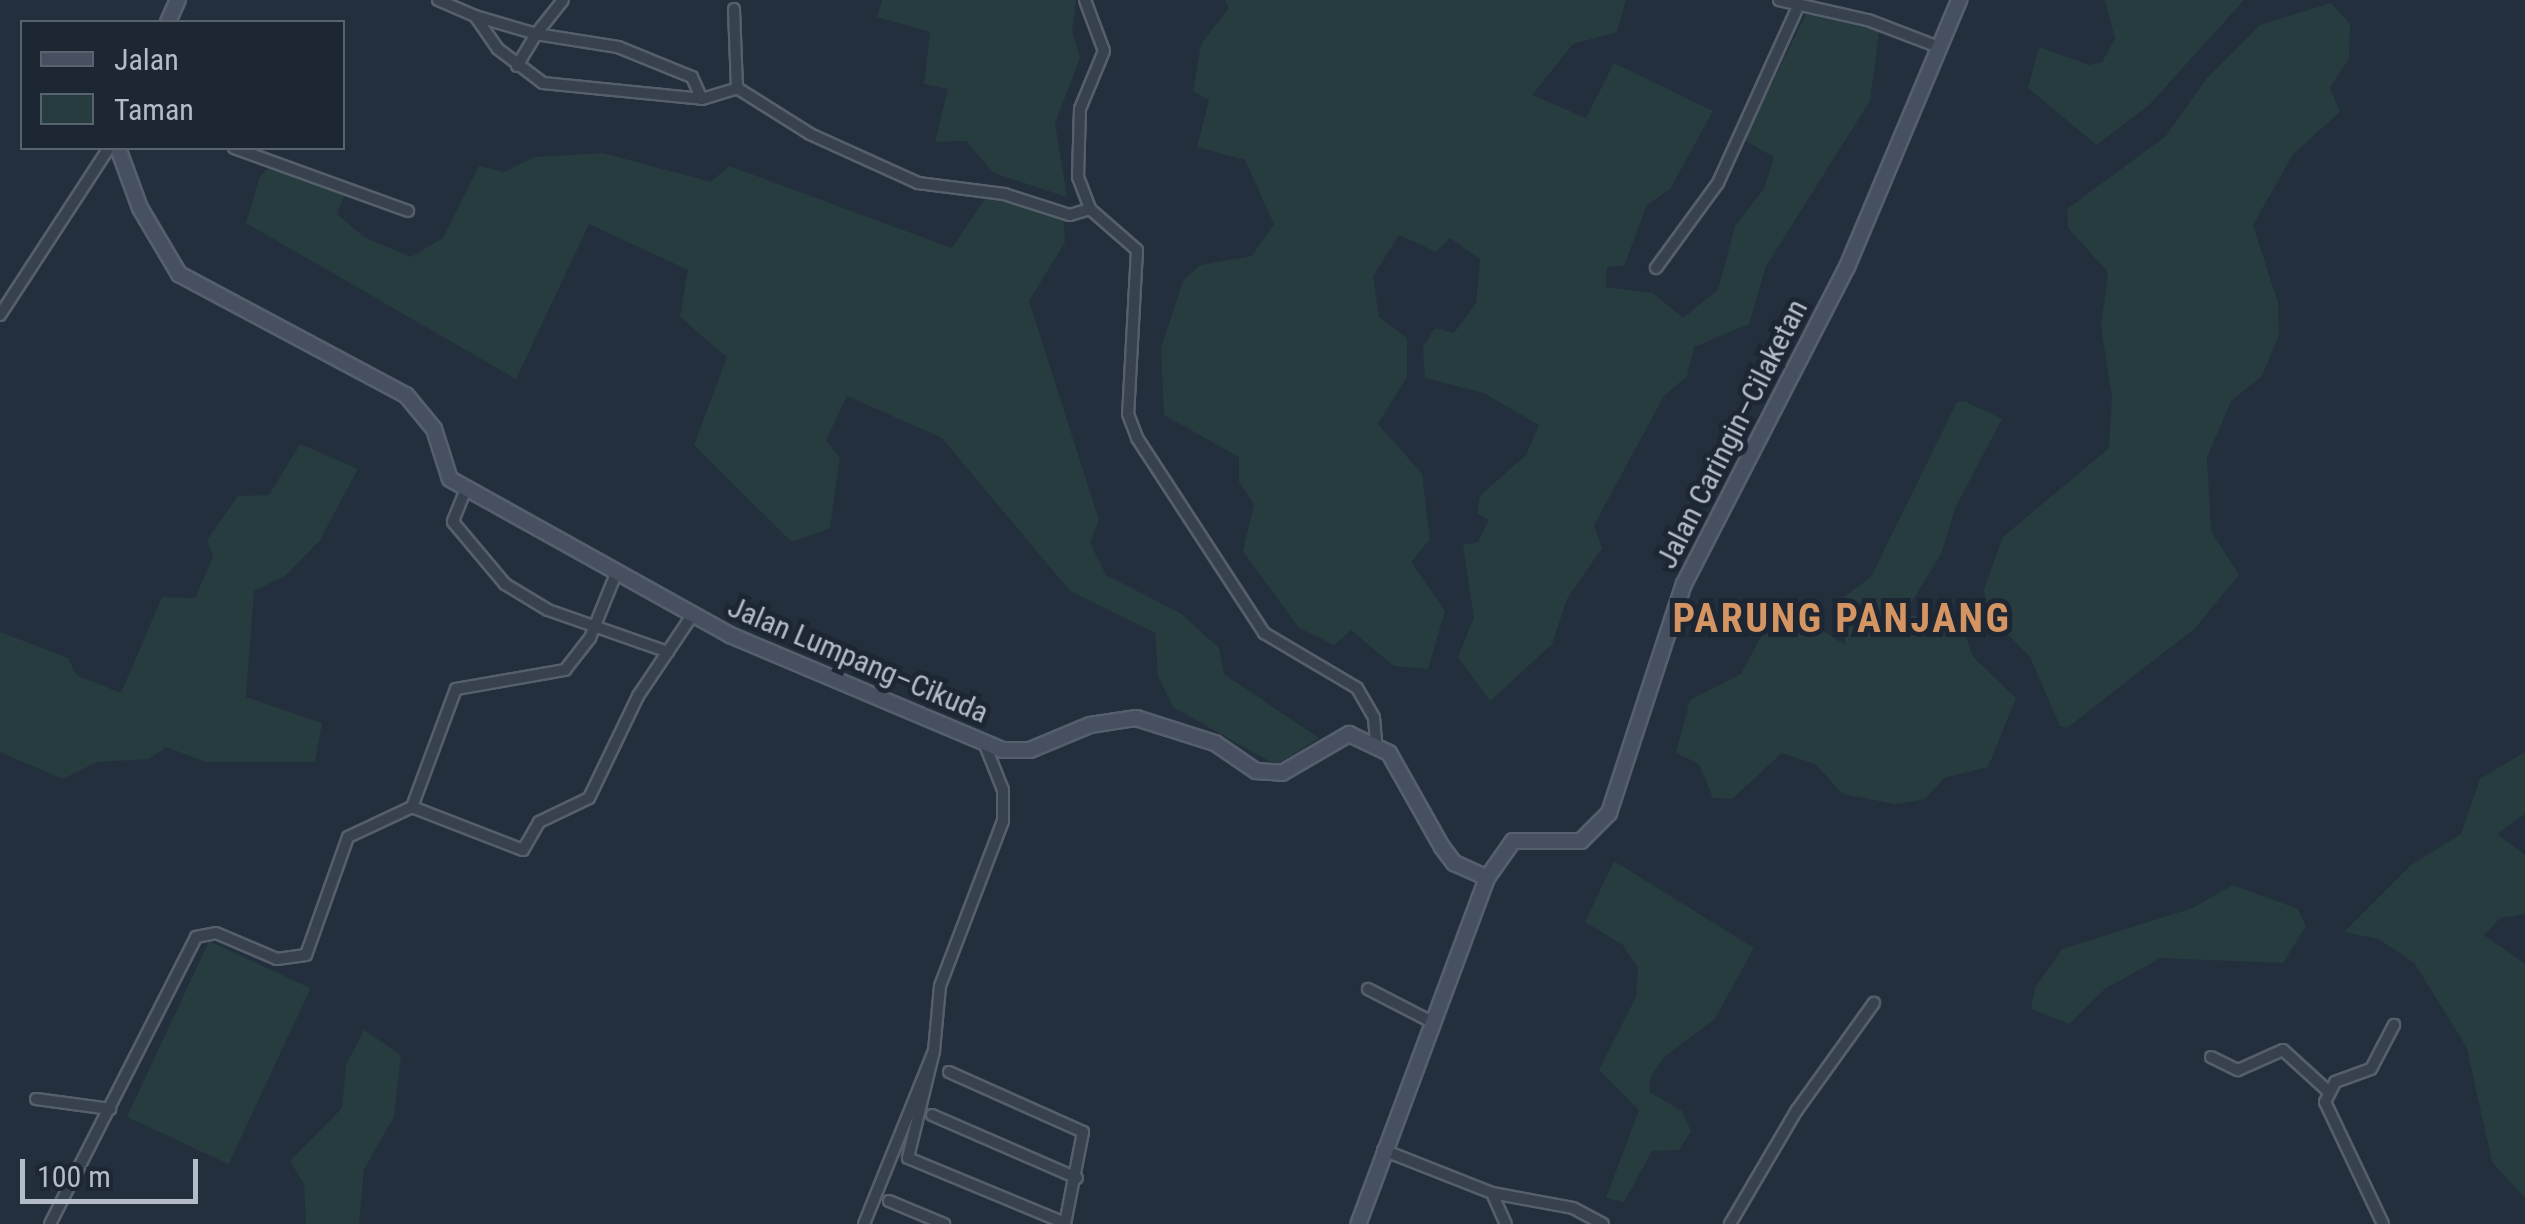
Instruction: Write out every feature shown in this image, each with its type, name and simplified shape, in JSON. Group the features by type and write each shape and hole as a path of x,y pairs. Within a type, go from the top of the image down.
{"street":[{"path":"438,0 536,34 648,57 692,78 702,99"},
{"path":"517,66 562,0"},
{"path":"1085,0 1104,51 1078,120 1078,177 1090,209 1137,250 1128,414 1137,438 1264,632 1358,688 1374,718 1376,742 1398,764 1454,863 1487,878 1382,1150 1358,1224"},
{"path":"1780,0 1868,20 1942,48"},
{"name":"Jalan Caringin–Cilaketan","path":"1487,878 1513,840 1581,841 1609,813 1684,584 1833,297 1942,48 1959,0"},
{"path":"1656,268 1718,183 1798,7"},
{"path":"734,9 736,88"},
{"path":"475,16 517,66 567,89 702,99 736,88 810,134 918,182 1004,194 1070,214 1090,209"},
{"path":"0,315 107,150"},
{"name":"Jalan Lumpang–Cikuda","path":"119,150 169,265 406,394 434,429 450,479 691,617 984,744 1030,750 1090,726 1136,718 1215,743 1256,771 1282,772 1349,734 1376,742"},
{"path":"240,150 408,211"},
{"path":"466,489 454,522 505,584 594,626 668,652"},
{"path":"50,1224 196,937 209,931 277,959 300,960 348,837 412,807 456,688 565,670 594,626 615,576"},
{"path":"412,807 523,850 539,822 590,798 668,652 691,617"},
{"path":"949,1072 1076,1125 1087,1142 1065,1224 908,1158 934,1051 940,986 1006,807 984,744"},
{"path":"1368,989 1434,1023"},
{"path":"1730,1224 1797,1110 1874,1003"},
{"path":"2330,1092 2370,1069 2394,1025"},
{"path":"2211,1057 2238,1070 2283,1050 2330,1092"},
{"path":"864,1224 934,1051"},
{"path":"2330,1092 2326,1116 2383,1224"},
{"path":"36,1099 110,1108"},
{"path":"932,1115 1077,1178"},
{"path":"1382,1150 1492,1193 1573,1208 1602,1224"},
{"path":"1492,1193 1506,1224"},
{"path":"888,1201 944,1224"}],"green space":[{"path":"882,0 1076,0 1072,31 1080,58 1055,123 1067,197 994,173 966,141 935,142 948,89 924,84 930,32 877,17"},
{"path":"1225,0 1626,0 1617,32 1573,44 1532,95 1586,118 1614,63 1713,111 1670,189 1647,205 1624,266 1607,267 1606,287 1653,293 1683,318 1718,290 1735,226 1764,189 1774,157 1744,140 1808,10 1881,18 1870,101 1766,266 1749,324 1694,347 1687,376 1664,396 1594,525 1602,548 1567,599 1552,644 1490,701 1458,657 1474,617 1463,545 1478,542 1489,520 1477,513 1480,496 1526,455 1539,425 1484,393 1425,378 1423,347 1435,328 1454,333 1476,303 1480,259 1450,238 1436,252 1399,235 1373,276 1379,317 1407,338 1407,377 1378,424 1422,474 1430,539 1411,562 1445,611 1428,669 1394,666 1351,630 1334,645 1299,628 1243,551 1254,504 1239,482 1239,457 1164,415 1161,348 1183,281 1200,265 1252,256 1274,224 1245,160 1197,147 1209,100 1193,91 1201,44 1229,8"},
{"path":"2105,0 2244,0 2150,104 2097,145 2028,88 2039,47 2089,65 2102,62 2115,39"},
{"path":"2331,3 2350,24 2349,58 2330,88 2340,112 2293,154 2253,225 2278,303 2279,335 2262,376 2231,401 2207,457 2211,531 2239,575 2195,628 2067,728 2060,726 2030,657 1986,612 1984,589 2003,537 2109,448 2112,397 2101,327 2108,272 2068,228 2067,209 2166,136 2206,79 2260,25"},
{"path":"603,153 711,182 729,166 952,248 991,190 1063,211 1065,242 1029,301 1099,520 1090,543 1106,575 1180,613 1219,648 1224,674 1319,738 1276,765 1173,707 1158,676 1155,633 1070,591 942,438 847,396 826,440 840,458 830,528 792,542 694,445 727,357 680,317 688,270 589,224 516,379 246,223 260,176 274,163 344,196 337,214 364,237 411,257 443,238 479,166 504,172 534,157"},
{"path":"1964,401 2002,419 1955,508 1942,552 1903,616 1958,614 1973,657 2016,698 1988,767 1944,778 1925,799 1895,804 1843,794 1815,764 1782,753 1732,799 1713,798 1699,764 1676,753 1690,700 1741,674 1769,622 1803,636 1818,628 1845,645 1844,597 1871,577 1957,402"},
{"path":"300,444 358,469 320,540 286,575 254,591 246,697 322,723 315,762 206,762 166,747 149,759 97,762 63,779 0,752 0,632 68,658 76,675 121,693 162,597 195,598 213,557 207,540 238,496 269,495"},
{"path":"2525,752 2525,814 2497,834 2525,855 2525,914 2500,918 2484,935 2525,964 2525,1198 2492,1162 2467,1048 2415,964 2379,939 2344,932 2411,865 2461,834 2480,779"},
{"path":"1614,861 1754,948 1714,1020 1664,1057 1650,1078 1649,1092 1682,1111 1691,1131 1679,1150 1652,1151 1624,1202 1606,1198 1639,1110 1599,1070 1636,997 1638,968 1623,945 1585,922"},
{"path":"2233,885 2298,909 2306,926 2283,963 2160,958 2105,989 2069,1024 2031,1009 2035,988 2062,949 2193,908"},
{"path":"209,941 311,988 229,1164 127,1117"},
{"path":"364,1030 401,1055 394,1117 364,1169 359,1224 306,1224 304,1184 290,1161 342,1108 346,1065"}],"district":[{"name":"PARUNG PANJANG","path":"1842,619"}]}
